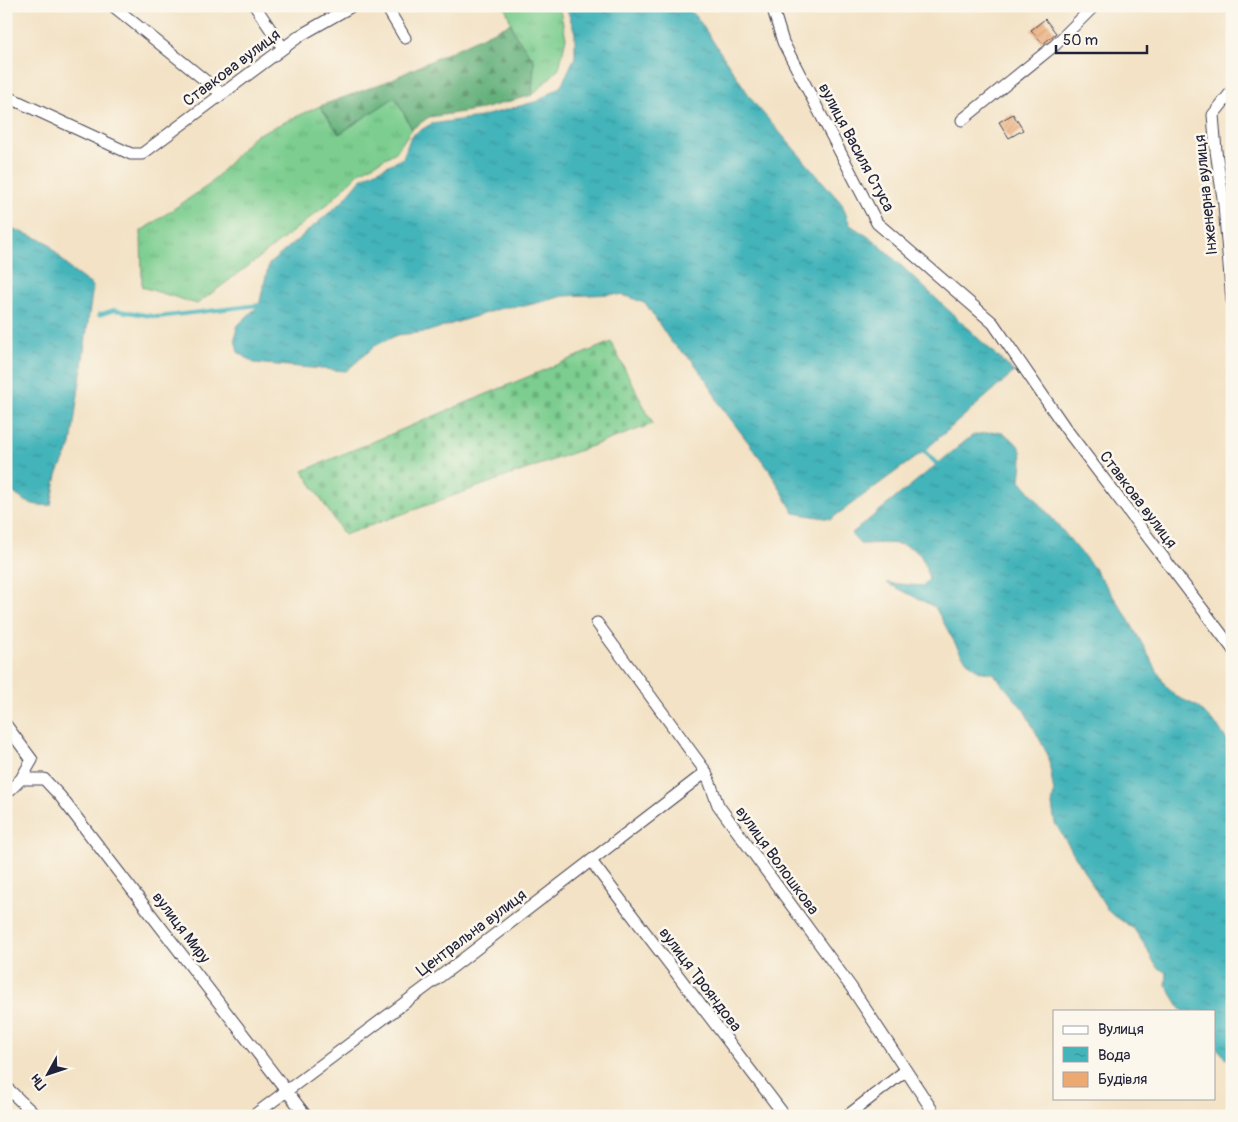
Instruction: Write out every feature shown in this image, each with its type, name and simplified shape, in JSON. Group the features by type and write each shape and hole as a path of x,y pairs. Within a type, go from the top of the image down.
{"street":[{"path":"113,6 222,94"},
{"path":"255,6 283,48"},
{"name":"Ставкова вулиця","path":"6,96 131,154 142,154 301,35 352,6"},
{"path":"386,6 405,38"},
{"path":"962,120 1055,45 1094,6"},
{"name":"вулиця Василя Стуса","path":"775,8 783,42 877,223 993,323 1024,369"},
{"name":"Інженерна вулиця","path":"1232,92 1213,115 1224,205 1232,301"},
{"name":"Ставкова вулиця","path":"1024,369 1066,429 1232,648"},
{"name":"вулиця Волошкова","path":"596,623 706,772 718,804 851,988 936,1116"},
{"path":"6,725 32,760 22,779 6,794"},
{"name":"Центральна вулиця","path":"253,1116 591,862 706,772"},
{"name":"вулиця Миру","path":"22,779 44,779 60,796 306,1116"},
{"name":"вулиця Трояндова","path":"591,862 785,1116"},
{"path":"847,1116 905,1071"},
{"path":"6,1087 36,1116"}],"green space":[{"path":"505,6 559,6 566,38 559,69 532,95 534,60 515,35"},
{"path":"511,23 515,35 534,60 532,95 482,109 429,117 412,129 395,97 339,134 320,106 386,82"},
{"path":"395,97 412,129 396,152 360,172 329,203 255,261 197,304 142,287 141,231 209,185 254,136 320,106 339,134"},
{"path":"611,342 653,424 344,535 303,471"}],"water":[{"path":"566,6 684,6 696,16 755,104 842,204 850,225 875,241 1014,372 924,451 831,519 794,513 770,471 720,405 708,382 692,360 671,342 646,304 630,297 614,294 564,296 525,306 505,307 426,332 397,335 375,346 346,371 254,363 238,352 235,339 237,326 259,305 269,264 343,201 362,178 403,158 411,136 431,124 480,117 538,101 561,86 575,57 575,33"},
{"path":"6,226 47,242 72,271 93,286 71,445 57,475 51,505 32,504 6,487"},
{"path":"999,431 1014,441 1022,456 1020,480 1093,567 1126,615 1165,685 1175,696 1197,706 1219,728 1229,744 1227,761 1232,785 1232,1064 1216,1047 1216,1010 1182,1010 1180,1008 1166,985 1167,973 1158,968 1152,960 1148,950 1134,929 1109,912 1055,823 1052,805 1054,793 1048,755 1024,710 993,673 982,672 973,667 961,654 935,607 887,583 922,586 929,579 924,562 918,553 904,545 886,543 860,544 851,534 973,435"}],"building":[{"path":"1045,19 1056,33 1043,44 1031,30"},
{"path":"1013,114 1023,130 1009,138 999,122"}],"waterway":[{"path":"99,315 114,310 158,317 259,305"},
{"path":"924,451 937,464"}]}
